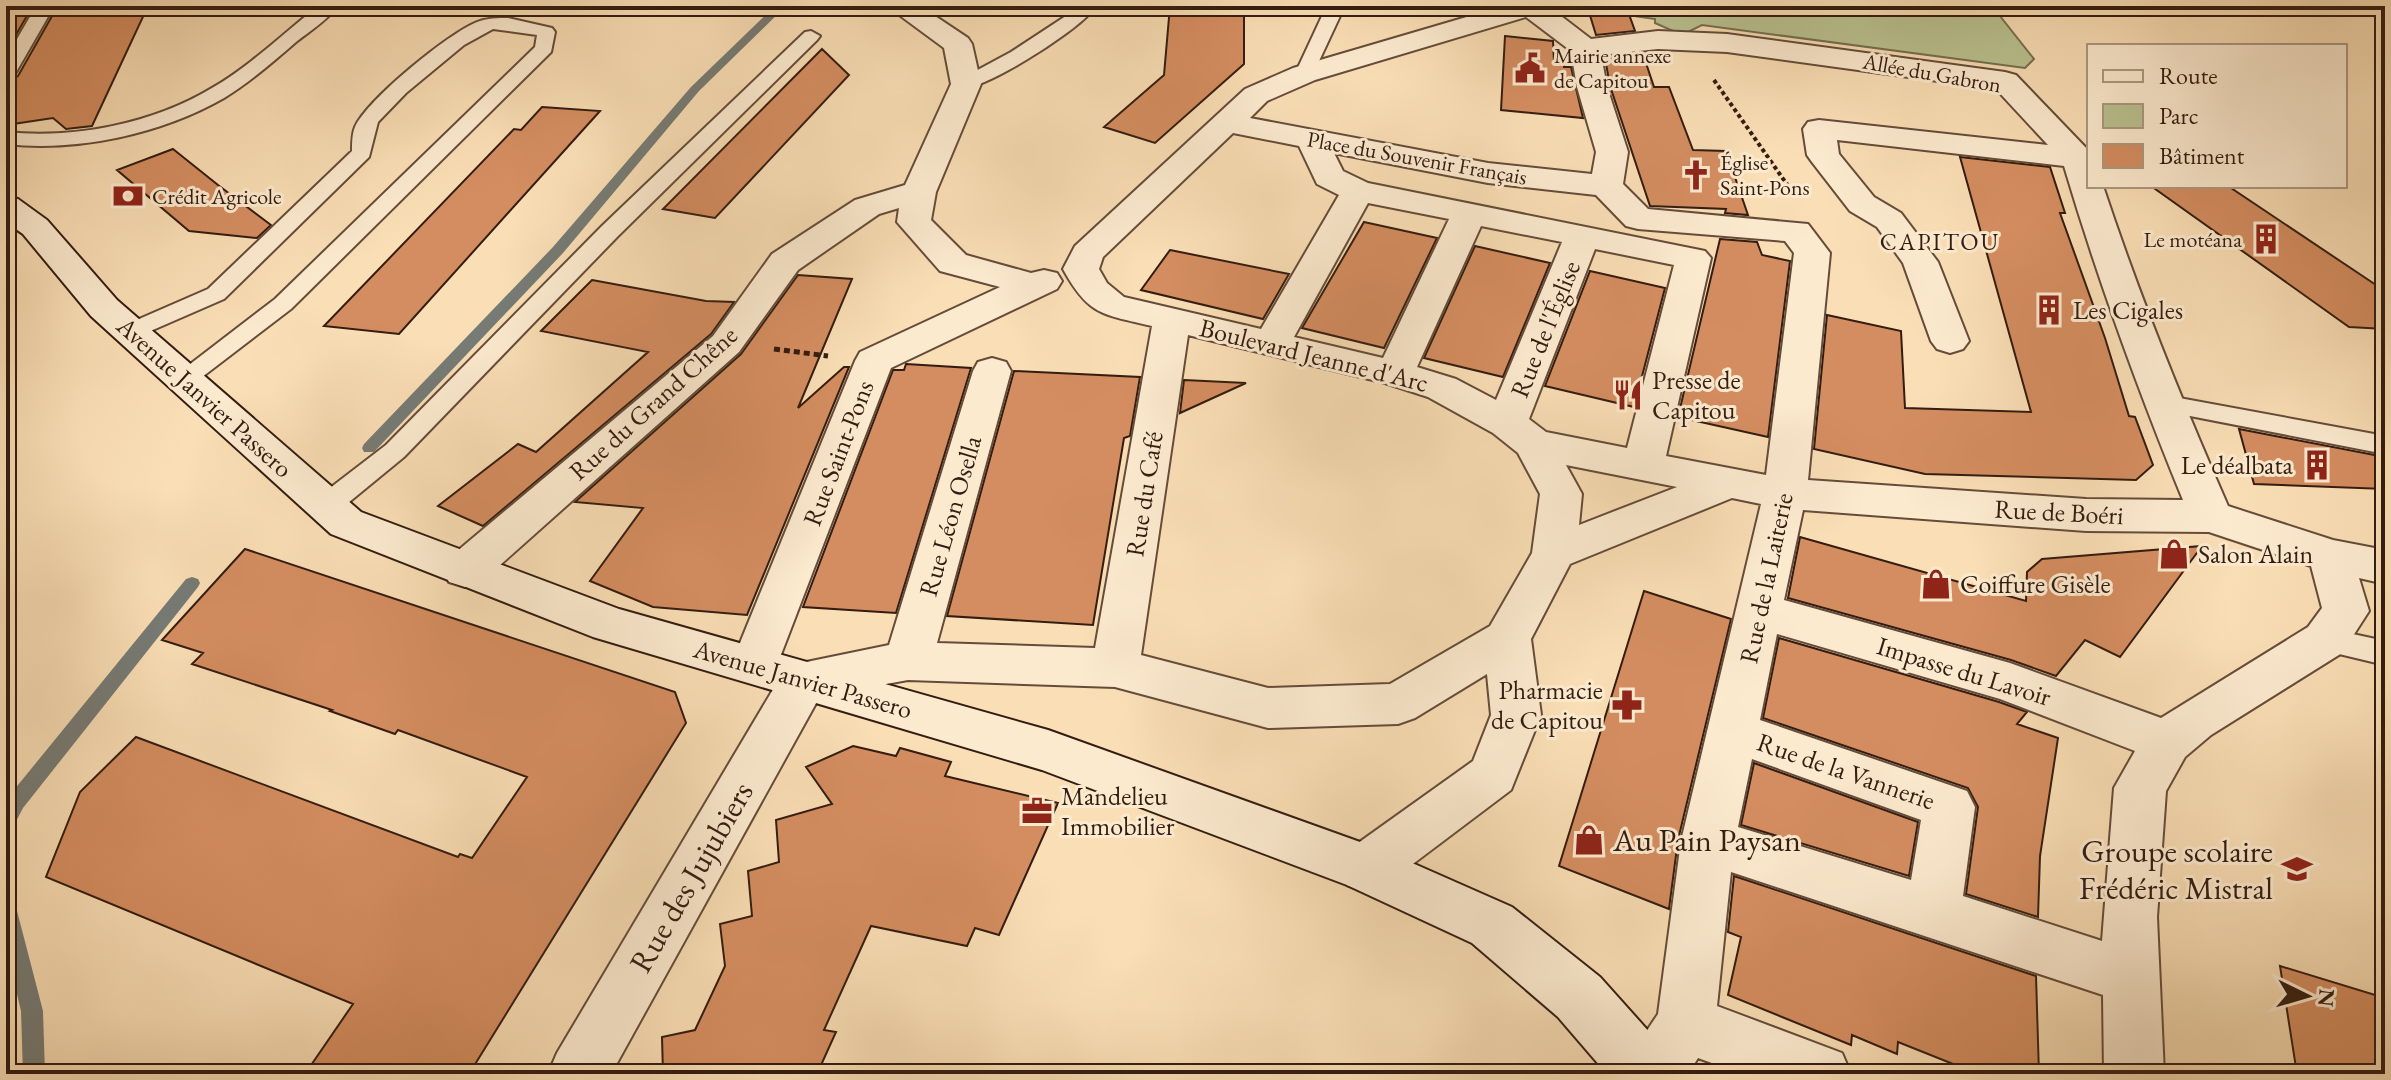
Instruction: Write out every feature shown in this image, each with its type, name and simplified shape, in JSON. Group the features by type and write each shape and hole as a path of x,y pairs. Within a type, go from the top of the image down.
{"street":[{"path":"901,6 958,44 966,84 919,192 914,222 953,263 1033,285"},
{"path":"1081,269 1087,253 1256,95 1304,74 1533,7 1585,48 1592,87 1612,152 1606,186 1638,219 1796,231"},
{"name":"Allée du Gabron","path":"1585,48 1658,40 1727,43 2005,81 2078,158 2087,187"},
{"name":"Place du Souvenir Français","path":"1229,123 1488,173 1606,186"},
{"path":"1950,341 1920,262 1889,220 1862,204 1823,155 1819,129 2078,158"},
{"path":"1312,140 1329,177 1358,191 1693,258 1643,466"},
{"name":"Allée du Gabron","path":"2087,188 2108,255 2163,403 2211,516"},
{"path":"1272,343 1358,191"},
{"name":"Rue du Grand Chêne","path":"465,570 726,344 785,262 867,207 919,192"},
{"name":"Avenue Janvier Passero","path":"6,206 35,227 104,308 346,523 609,624 1048,751 1366,868 1492,925 1579,997 1650,1074"},
{"path":"1395,373 1470,212"},
{"name":"Rue de la Laiterie","path":"1650,1074 1686,1024 1708,841 1785,494 1812,253 1796,231"},
{"name":"Rue de l'Église","path":"1520,434 1583,234"},
{"name":"Rue Saint-Pons","path":"780,672 874,361 1033,285 1081,269"},
{"name":"Boulevard Jeanne d'Arc","path":"1081,269 1093,290 1111,305 1395,373 1442,388 1520,434"},
{"name":"Rue du Café","path":"1115,668 1172,319"},
{"name":"Rue Léon Osella","path":"908,661 992,371"},
{"path":"780,672 908,661 1115,668 1268,708 1398,704 1507,639 1554,553 1561,494 1520,434"},
{"name":"Rue de Boéri","path":"1520,434 1643,466 1785,494 2086,515 2211,516 2330,556 2385,567"},
{"path":"1554,553 1727,484"},
{"path":"2134,1074 2129,917 2140,788 2167,742 2193,721 2325,640 2346,611 2330,556"},
{"name":"Impasse du Lavoir","path":"1757,610 2010,682 2167,742"},
{"path":"1366,868 1493,775 1516,715 1507,639"},
{"name":"Rue des Jujubiers","path":"578,1074 780,672"},
{"name":"Rue de la Vannerie","path":"1734,732 1949,807 1933,912"},
{"path":"1708,841 2130,977"},
{"path":"1686,1024 1821,1074"}],"lane":[{"path":"6,74 40,15 39,6"},
{"path":"6,138 48,141 109,133 187,106 218,93 329,6"},
{"path":"966,84 1018,56 1080,14 1082,6"},
{"path":"1304,74 1331,16 1331,6"},
{"path":"131,331 216,294 362,153 365,126 439,53 463,35 487,25 510,24 546,32 544,48 283,304 184,378"},
{"path":"327,505 395,451 610,231 811,36"},
{"path":"2163,403 2385,445"},
{"path":"2325,640 2385,653"}],"path":[{"path":"1687,42 1801,205 1796,231"},
{"path":"726,344 874,361"}],"green space":[{"path":"1607,6 1992,6 2034,59 2025,68 1702,25 1682,35 1655,23 1655,19 1606,12"}],"building":[{"path":"148,6 92,126 66,129 53,118 6,125 6,83 18,76 52,16 51,7"},
{"path":"1170,6 1244,6 1244,64 1155,143 1104,127 1164,75"},
{"path":"1606,6 1626,6 1635,31 1596,35 1589,12"},
{"path":"27,10 28,14 6,52 6,13"},
{"path":"1505,36 1553,41 1554,61 1571,67 1583,118 1501,110"},
{"path":"822,49 849,75 715,218 663,209"},
{"path":"1643,54 1654,87 1669,87 1693,150 1726,151 1748,215 1725,213 1726,209 1650,206 1610,86 1605,58"},
{"path":"542,107 600,111 399,334 324,326 514,129 521,130"},
{"path":"173,149 271,225 257,238 189,231 117,170"},
{"name":"Les Cigales","path":"1960,157 2050,167 2065,213 2060,213 2129,416 2135,417 2153,465 2136,480 1925,474 1814,449 1827,315 1901,331 1905,408 2031,412"},
{"name":"Le motéana","path":"2154,188 2231,188 2385,291 2385,329 2349,327"},
{"path":"1364,222 1437,238 1384,348 1302,328"},
{"path":"1720,239 1757,242 1762,255 1790,261 1768,437 1678,417"},
{"path":"1475,246 1550,263 1503,377 1424,358"},
{"path":"1170,250 1289,274 1263,319 1141,290"},
{"path":"1590,271 1665,288 1634,407 1545,386"},
{"path":"798,275 852,279 798,408 844,367 849,367 747,615 653,607 590,581 643,508 575,502 741,354"},
{"path":"592,280 706,301 734,302 711,334 483,526 438,506 518,444 536,452 648,352 541,331"},
{"path":"906,364 971,368 896,613 803,607 893,370 904,370"},
{"path":"1014,371 1140,377 1130,436 1124,438 1093,625 947,616"},
{"path":"1184,380 1246,383 1180,413"},
{"name":"Le déalbata","path":"2239,429 2385,457 2385,489 2254,484"},
{"path":"1800,537 2026,601 2027,572 2042,559 2202,546 2120,657 2085,640 2056,676 2011,660 1788,598"},
{"path":"245,549 675,692 686,723 469,1074 305,1074 353,1004 46,877 80,792 136,737 458,857 460,854 472,858 527,777 398,730 395,734 192,664 203,653 162,640"},
{"path":"1644,591 1731,619 1678,840 1669,909 1559,866"},
{"path":"1779,638 2027,712 2017,724 2058,738 2040,856 2038,917 1966,894 1978,807 1968,788 1763,718"},
{"path":"853,746 896,756 900,748 951,762 945,776 1058,803 999,935 975,928 967,946 871,926 824,1030 836,1032 817,1074 663,1074 662,1037 695,1030 725,966 720,924 752,916 748,871 779,862 776,820 832,804 806,767"},
{"path":"1754,763 1918,822 1909,876 1741,825"},
{"path":"1734,876 2036,976 2039,1074 1978,1074 1898,1042 1897,1054 1852,1035 1851,1045 1728,995 1741,937 1728,932"},
{"path":"2280,966 2385,998 2385,1074 2297,1074"}],"waterway":[{"path":"369,448 558,250 695,89 781,6"},
{"path":"6,821 16,802 192,583"},
{"path":"6,907 32,1011 34,1074"}],"place":[{"name":"Mairie annexe de Capitou","path":"1530,68"},
{"name":"Église Saint-Pons","path":"1696,175"},
{"name":"Crédit Agricole","path":"128,196"},
{"name":"Le motéana","path":"2266,239"},
{"name":"Les Cigales","path":"2049,310"},
{"name":"Presse de Capitou","path":"1628,395"},
{"name":"Le déalbata","path":"2317,465"},
{"name":"Salon Alain","path":"2174,554"},
{"name":"Coiffure Gisèle","path":"1936,584"},
{"name":"Pharmacie de Capitou","path":"1627,705"},
{"name":"Mandelieu Immobilier","path":"1037,811"},
{"name":"Au Pain Paysan","path":"1589,840"},
{"name":"Groupe scolaire Frédéric Mistral","path":"2297,869"}],"district":[{"name":"CAPITOU","path":"1940,241"}]}
